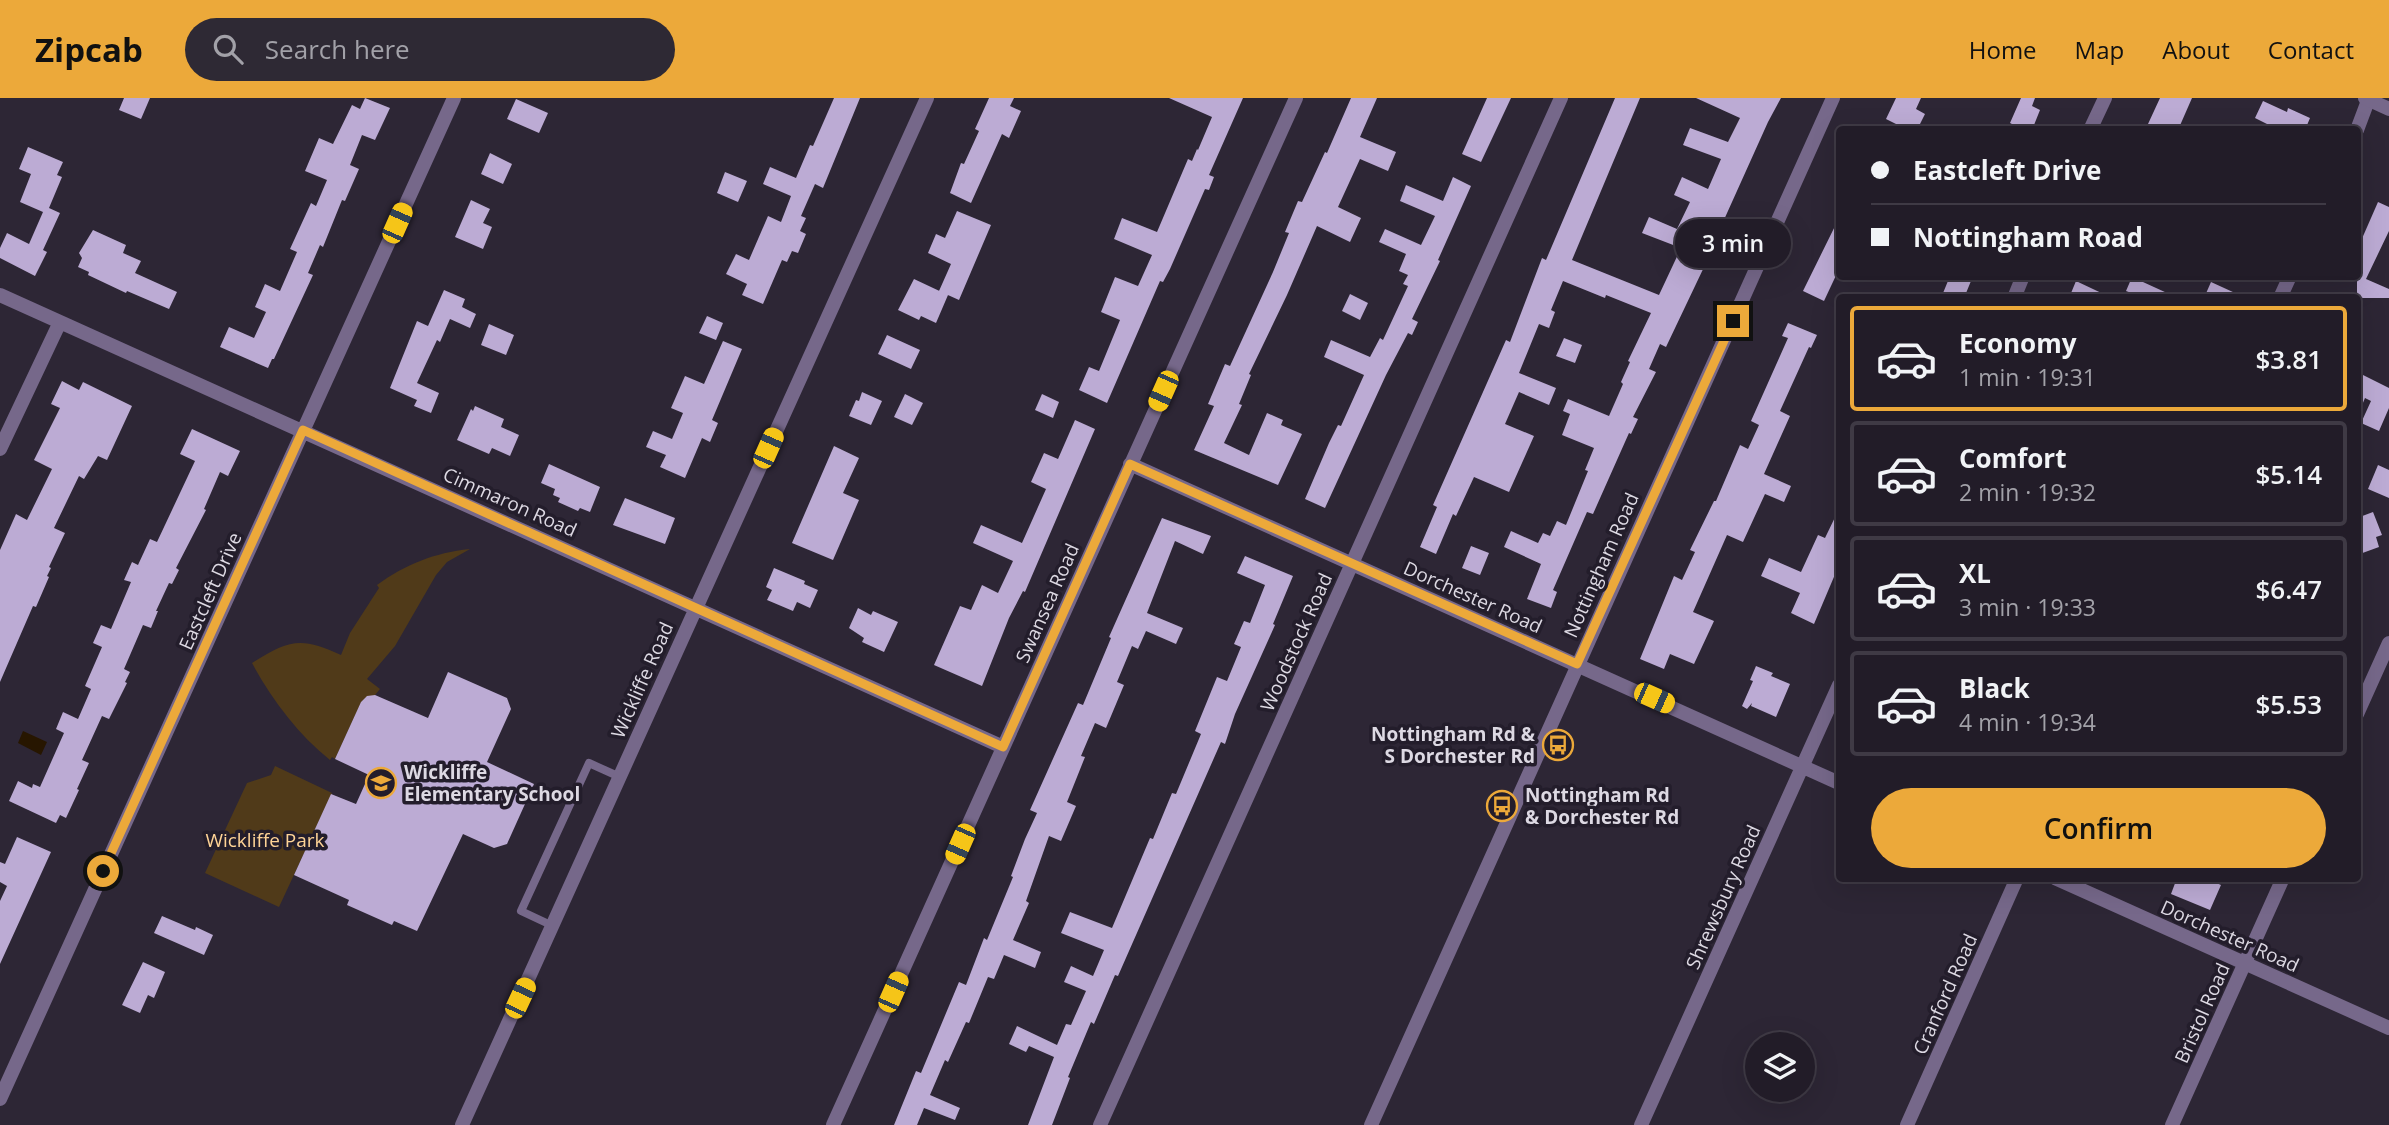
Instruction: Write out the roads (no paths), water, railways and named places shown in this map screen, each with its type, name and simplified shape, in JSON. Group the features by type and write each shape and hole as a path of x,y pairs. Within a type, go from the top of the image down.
{"street":[{"name":"Eastcleft Drive","path":"0,1099 454,98"},
{"name":"Wickliffe Road","path":"462,1125 927,98"},
{"name":"Swansea Road","path":"833,1125 1296,98"},
{"name":"Woodstock Road","path":"1100,1125 1561,98"},
{"name":"Nottingham Road","path":"1370,1125 1833,98"},
{"path":"2092,126 2105,98"},
{"path":"2358,126 2368,98 2389,109"},
{"name":"Cimmaron Road","path":"0,295 1003,747"},
{"path":"0,449 60,321"},
{"name":"Dorchester Road","path":"1130,464 1836,782"},
{"path":"2361,705 2389,643"},
{"name":"Shrewsbury Road","path":"1641,1125 1836,692"},
{"name":"Cranford Road","path":"1907,1125 2016,882"},
{"name":"Dorchester Road","path":"2064,882 2389,1028"},
{"name":"Bristol Road","path":"2172,1125 2281,882"}],"lane":[{"path":"553,926 521,911 589,762 620,777"}],"place":[{"name":"Nottingham Rd & S Dorchester Rd","path":"1558,745"},
{"name":"Wickliffe Elementary School","path":"381,783"},
{"name":"Nottingham Rd & Dorchester Rd","path":"1502,806"}],"park label":[{"name":"Wickliffe Park","path":"265,840"}]}
